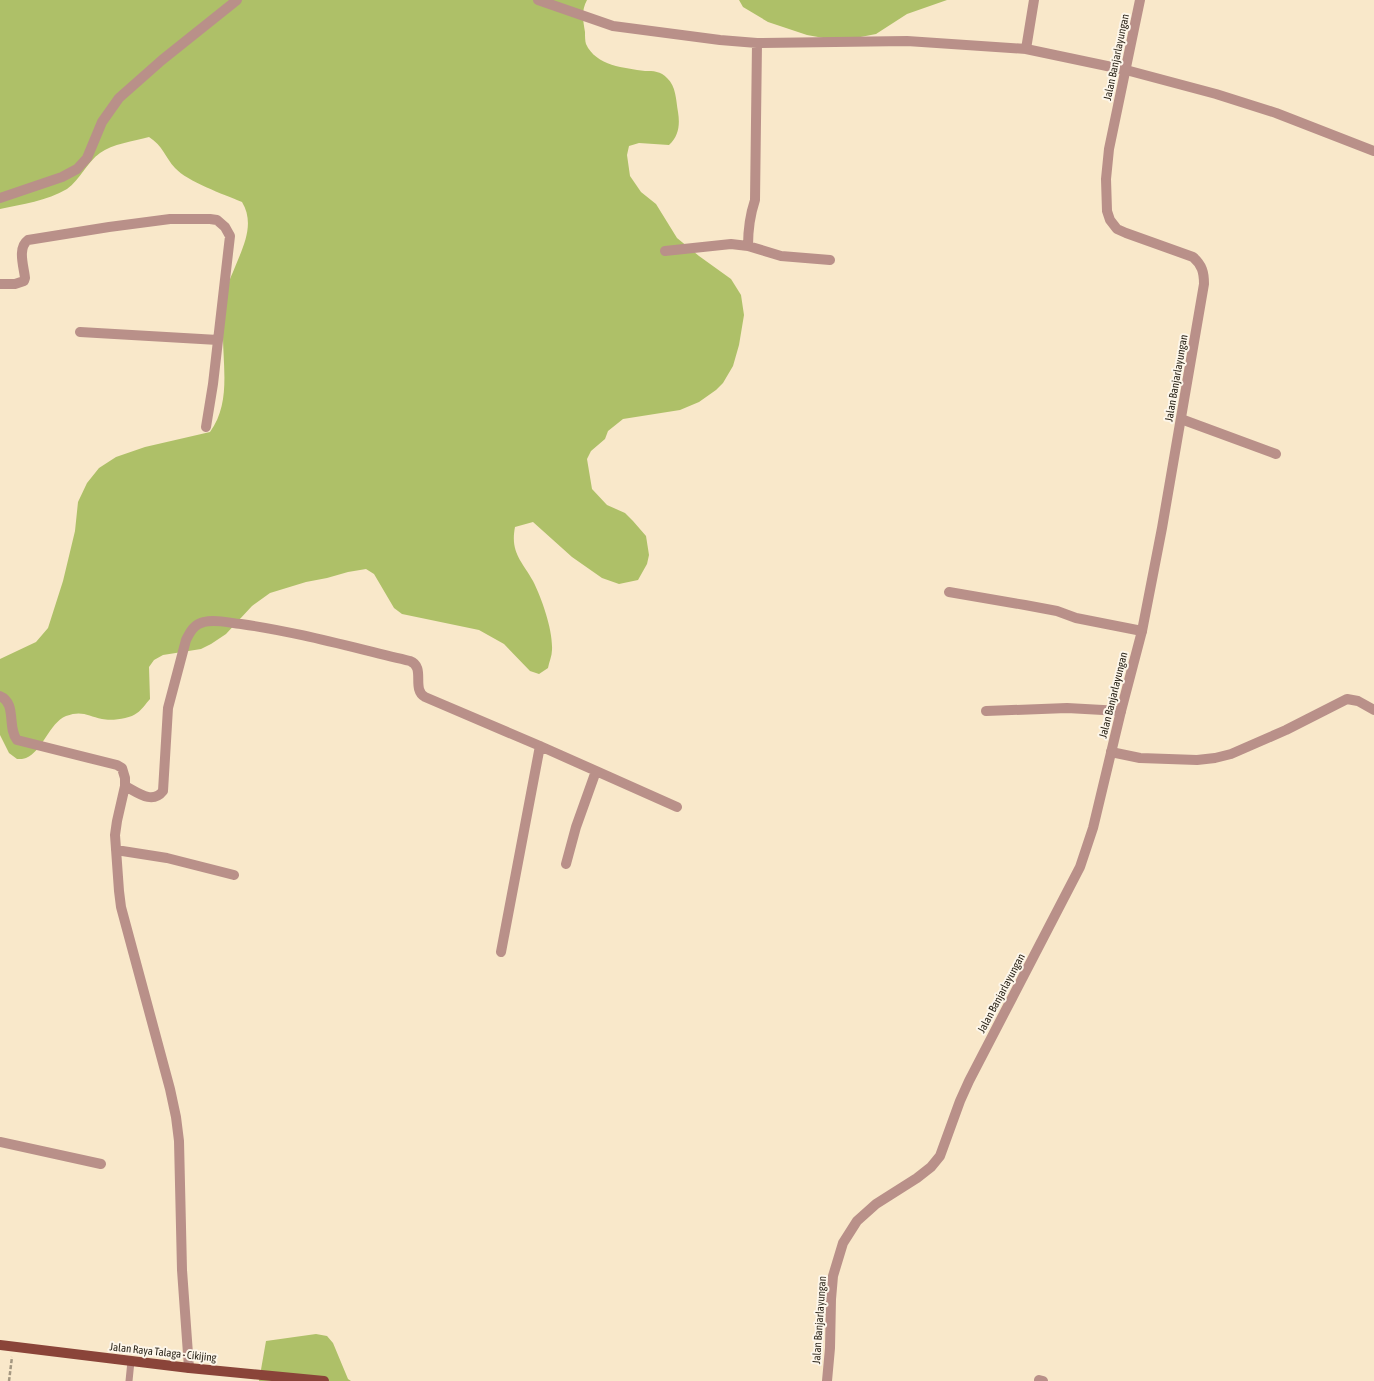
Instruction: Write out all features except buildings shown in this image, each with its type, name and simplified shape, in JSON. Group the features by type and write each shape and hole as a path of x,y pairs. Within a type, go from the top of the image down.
{"main road":[{"name":"Jalan Raya Talaga - Cikijing","path":"0,1345 189,1368 324,1381"}],"street":[{"path":"0,198 62,177 77,169 87,158 102,122 119,98 162,60 237,0"},
{"path":"538,0 614,26 720,40 758,43 907,41 1026,49 1126,70 1216,94 1276,113 1374,151"},
{"path":"1026,49 1034,0"},
{"name":"Jalan Banjarlayungan","path":"826,1381 830,1348 833,1276 843,1243 857,1221 876,1204 917,1178 931,1167 940,1156 969,1081 1080,867 1094,828 1111,752 1142,631 1181,419 1204,284 1204,272 1199,263 1193,257 1117,229 1110,220 1107,211 1106,202 1109,149 1140,0"},
{"path":"748,246 751,213 755,200 758,43"},
{"path":"0,284 16,284 24,282 25,278 22,249 24,243 28,240 170,219 217,220 226,227 230,236 213,384 206,427"},
{"path":"665,251 731,244 748,246 781,256 830,260"},
{"path":"80,332 218,340"},
{"path":"1181,419 1276,454"},
{"path":"949,592 1057,611 1076,618 1142,631"},
{"path":"125,786 145,797 152,798 157,796 163,790 168,708 186,640 191,630 197,625 214,621 262,627 415,662 417,666 419,689 422,696 540,746 677,807"},
{"path":"0,696 6,699 9,706 14,735 17,740 117,765 122,768 124,772 125,786 117,821 116,850 119,891 125,924 176,1116 179,1141 182,1270 189,1368"},
{"path":"1111,752 1140,758 1197,760 1215,758 1231,754 1286,730 1337,703 1348,699 1358,701 1374,710"},
{"path":"986,711 1067,708 1121,711"},
{"path":"501,952 540,746"},
{"path":"566,864 576,827 596,771"},
{"path":"116,850 167,858 234,875"},
{"path":"0,1142 101,1164"}],"lane":[{"path":"129,1381 131,1361"}],"path":[{"path":"9,1381 13,1346"}],"green space":[{"path":"0,0 587,0 583,12 586,44 597,57 612,65 620,67 657,72 665,76 670,81 675,94 679,116 677,134 669,145 639,143 629,146 627,155 630,176 641,192 656,204 677,238 731,279 741,295 744,315 739,345 733,366 723,383 716,390 699,402 680,410 623,419 608,431 605,439 591,451 587,459 592,489 607,505 625,513 646,536 649,555 647,564 638,580 619,584 602,578 572,557 533,522 515,527 514,544 518,556 533,581 549,624 552,654 548,668 539,674 530,671 504,644 479,630 402,614 394,608 374,574 366,569 306,582 270,593 252,606 226,634 211,644 201,649 163,655 154,660 149,667 150,699 141,710 134,715 110,720 85,714 72,714 66,716 55,725 32,754 25,758 17,759 9,753 0,735 0,659 36,642 48,628 63,581 75,531 78,502 87,483 99,468 116,457 145,447 210,432 217,420 224,395 223,328 228,286 246,237 248,219 242,202 188,178 175,168 158,144 149,137 117,145 100,153 91,161 72,185 59,193 34,202 0,209"},
{"path":"739,0 947,0 907,14 876,34 840,41 807,35 768,22 743,7"},
{"path":"316,1334 327,1336 333,1343 348,1379 351,1381 259,1381 266,1341"}]}
